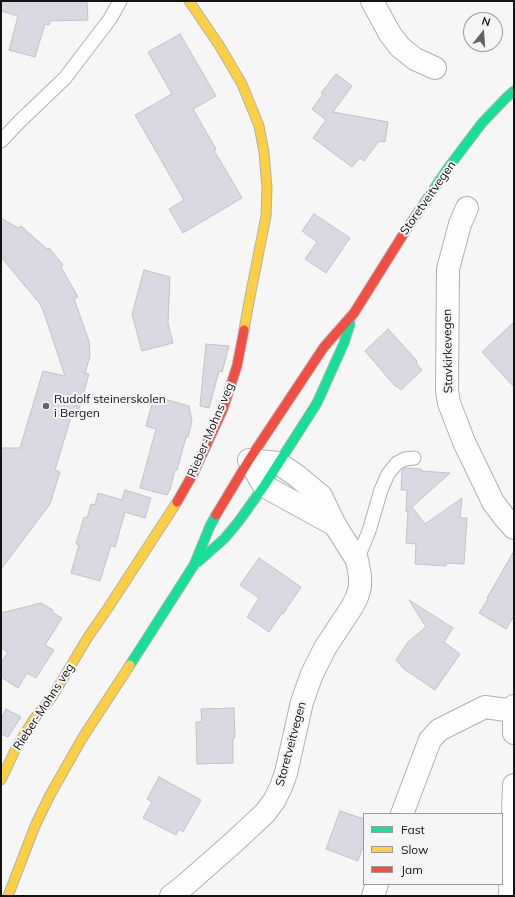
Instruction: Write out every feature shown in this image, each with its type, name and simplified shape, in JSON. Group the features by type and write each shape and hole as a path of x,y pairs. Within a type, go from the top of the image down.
{"main road":[{"name":"Rieber-Mohns veg","path":"1,780 17,746 34,719 52,697 88,637 180,498 194,472 223,409 237,366 266,216 267,170 259,126 242,84 219,45 189,1"},
{"name":"Storetveitvegen","path":"8,896 34,826 50,795 91,725 194,565 210,526 249,460 324,347 354,313 398,242 448,168 482,123 506,98 514,92"},
{"name":"Storetveitvegen","path":"194,565 225,538 239,521 264,486 317,403 344,343 354,313"}],"street":[{"path":"372,1 390,34 400,47 415,59 435,68"},
{"name":"Stavkirkevegen","path":"467,208 460,224 448,268 446,390 449,403 464,442 493,502 504,518 514,528"},
{"path":"249,460 278,463"},
{"path":"249,460 264,486"},
{"name":"Storetveitvegen","path":"171,896 234,842 265,813 274,801 286,773 302,702 312,674 324,648 352,607 360,587 360,576 357,560 335,525 321,496 297,476 278,463"},
{"name":"Storetveitvegen","path":"264,486 335,525"},
{"path":"402,813 430,740 439,730 485,707 514,709 514,733"},
{"path":"510,896 514,785"},
{"path":"373,896 377,885"}],"lane":[{"path":"1,141 65,78 110,19 120,1"},
{"path":"357,560 369,531 381,490 388,474 396,463 405,459 414,458"}],"building":[{"path":"1,1 87,1 88,20 50,21 49,25 45,24 35,57 9,50 18,16 1,11"},
{"path":"180,34 216,96 193,109 216,149 214,150 242,198 183,233 169,209 184,200 135,115 172,94 148,52"},
{"path":"336,74 352,86 333,112 388,122 385,142 379,141 364,161 360,158 352,167 313,138 326,120 312,109 323,94 321,93"},
{"path":"314,214 350,238 326,273 305,259 317,242 302,231"},
{"path":"1,218 18,228 21,226 47,249 49,248 63,265 61,267 78,297 74,299 89,341 90,356 85,373 89,374 78,412 75,404 55,470 60,472 50,504 1,569 1,448 20,448 43,371 65,376 40,304 1,257"},
{"path":"144,270 170,277 168,323 173,343 142,351 132,314"},
{"path":"514,322 514,387 482,352"},
{"path":"388,329 417,361 416,363 422,370 401,390 395,386 365,351"},
{"path":"206,344 229,346 222,372 219,371 209,408 200,406"},
{"path":"154,396 189,406 192,421 177,470 175,470 170,490 167,495 140,488 156,429 146,426"},
{"path":"406,468 421,469 421,471 450,473 412,507 425,524 462,498 460,518 467,518 464,564 446,563 446,566 415,564 416,544 406,543 408,510 406,512 407,490 401,490 402,470"},
{"path":"125,490 151,498 145,518 125,512 115,547 111,545 100,581 71,573 79,545 76,544 84,517 87,518 91,504 95,505 98,493 122,500"},
{"path":"514,551 514,616 506,629 479,613"},
{"path":"259,558 301,587 269,632 247,617 259,598 240,585"},
{"path":"409,600 453,628 444,642 460,654 435,690 404,669 396,660 408,642 426,627"},
{"path":"41,603 53,610 52,612 62,618 45,645 54,650 36,678 27,673 18,688 1,677 1,663 8,652 1,648 1,613"},
{"path":"234,708 235,738 233,738 233,763 197,764 196,722 202,722 201,709"},
{"path":"6,709 21,717 8,737 1,734 1,720"},
{"path":"159,777 201,800 183,832 179,829 176,835 143,818 152,802 147,799"},
{"path":"340,811 363,819 363,847 358,861 326,849"}],"traffic: fast":[{"path":"406,230 448,168 482,123 514,91"},
{"path":"198,562 225,538 264,486 317,403 344,343 350,324"},
{"path":"130,665 194,565 216,515"}],"traffic: slow":[{"path":"189,1 219,45 242,84 259,126 264,152 267,188 266,216 244,330"},
{"path":"1,780 17,746 34,719 52,697 88,637 177,502"},
{"path":"8,896 35,826 50,795 83,737 130,665"}],"traffic: jam":[{"path":"216,515 249,460 324,347 354,313 406,230"},
{"path":"177,502 194,472 223,409 237,366 244,330"}],"place":[{"name":"Rudolf steinerskolen i Bergen","path":"46,406"}]}
